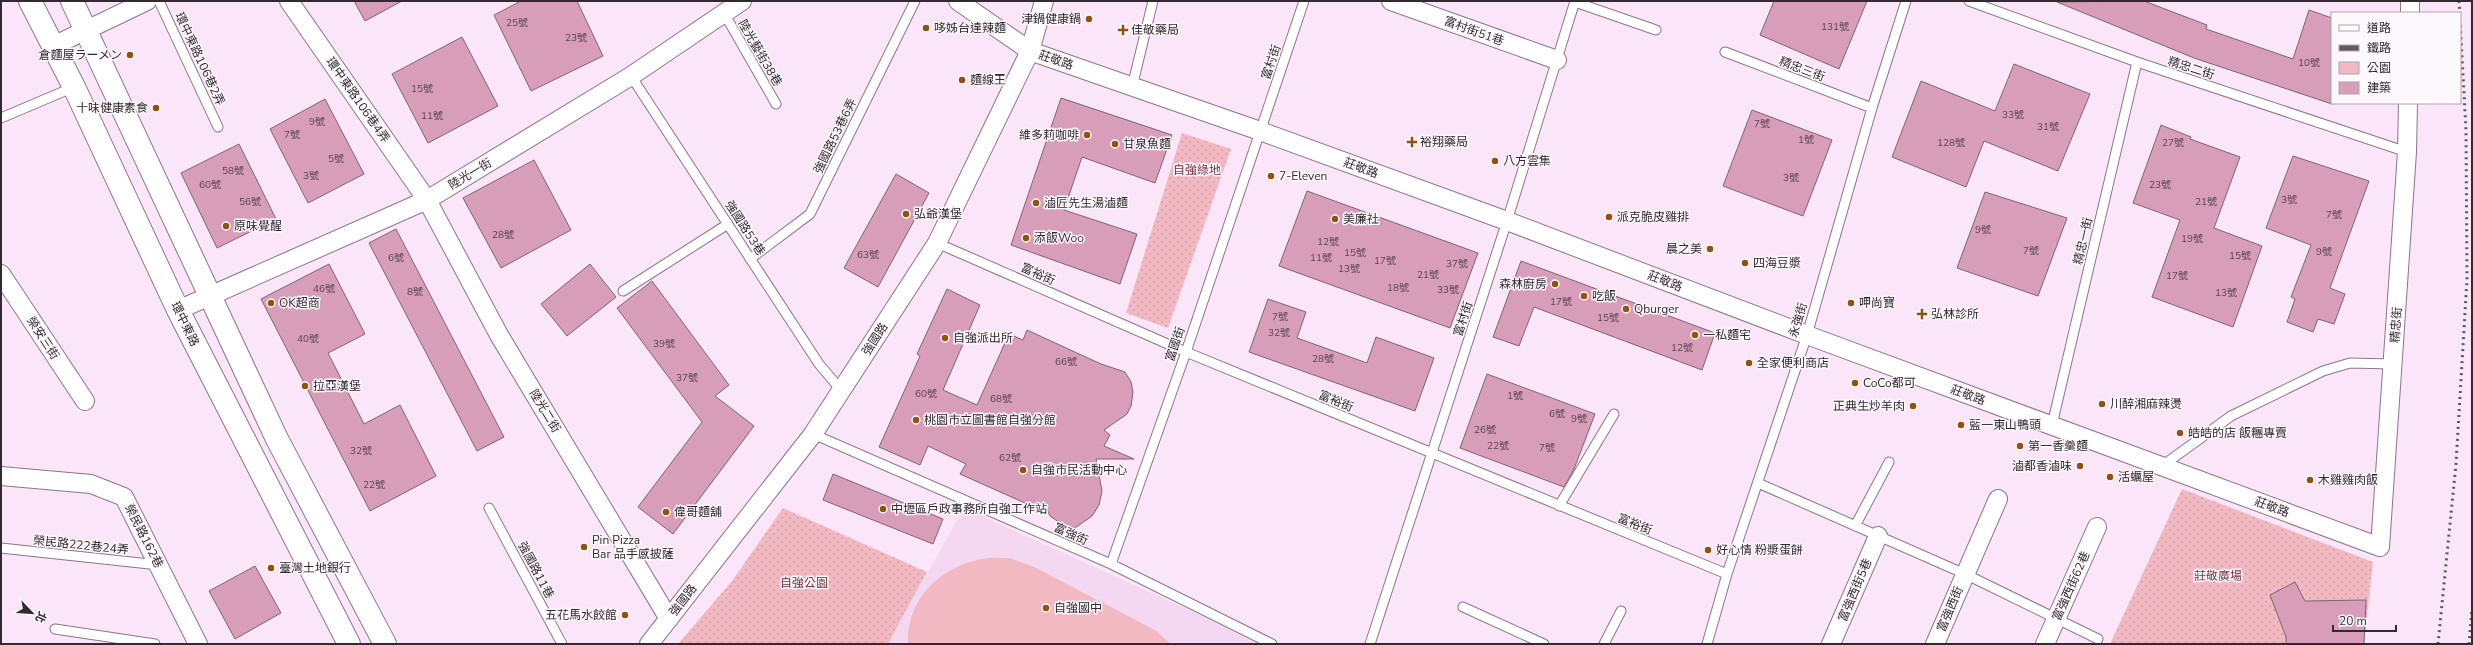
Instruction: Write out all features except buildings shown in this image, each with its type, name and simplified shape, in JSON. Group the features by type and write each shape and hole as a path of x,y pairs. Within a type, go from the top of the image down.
{"street":[{"name":"環中東路","path":"30,1 74,87 178,310 348,644"},
{"path":"72,1 277,439 385,644"},
{"path":"53,46 147,1"},
{"name":"環中東路106巷4弄","path":"289,1 428,200"},
{"name":"陸光一街","path":"178,310 428,200 631,76 742,1"},
{"name":"莊敬路","path":"958,1 1030,51 1260,131 1507,221 1807,335 2380,547"},
{"name":"強國路","path":"649,644 813,434 937,243 1030,51 1044,1"},
{"name":"富村街51巷","path":"1391,1 1557,60"},
{"path":"2410,1 2410,12"},
{"name":"精忠街","path":"2380,547 2408,152 2408,104"},
{"name":"陸光二街","path":"428,200 499,335 669,619"},
{"name":"榮安三街","path":"1,274 84,401"},
{"name":"榮民路162巷","path":"1,476 92,484 124,497 198,644"},
{"name":"富強西街","path":"1935,644 1998,499"},
{"name":"富強西街62巷","path":"2045,644 2097,527"},
{"name":"富強西街5巷","path":"1831,644 1878,536"}],"lane":[{"name":"環中東路106巷2弄","path":"159,1 218,127"},
{"name":"強國路53巷6弄","path":"750,259 810,214 914,1"},
{"path":"1132,87 1153,1"},
{"name":"富村街","path":"1260,131 1304,1"},
{"path":"1575,1 1656,30"},
{"name":"富村街","path":"1370,644 1507,221 1575,1"},
{"name":"永強街","path":"1707,644 1727,574 1807,335 1872,108 1906,1"},
{"name":"精忠二街","path":"1969,1 2137,62 2408,152"},
{"name":"陸光藝街38巷","path":"724,14 776,104"},
{"name":"精忠三街","path":"1725,52 1872,108"},
{"name":"精忠一街","path":"2052,425 2137,62"},
{"name":"強國路53巷","path":"631,76 819,364 841,390"},
{"path":"1,118 74,87"},
{"name":"富國街","path":"1110,564 1186,352 1260,131"},
{"path":"623,291 728,224"},
{"name":"富裕街","path":"937,243 1186,352 1727,574"},
{"path":"2162,466 2231,416 2323,371 2350,363 2393,364"},
{"path":"1559,506 1614,414"},
{"name":"富強街","path":"813,434 1110,564 1272,644"},
{"path":"1855,526 1889,462"},
{"path":"1758,483 1965,574 2098,639"},
{"name":"強國路11巷","path":"488,508 562,644"},
{"name":"榮民路222巷24弄","path":"1,548 159,565"},
{"path":"1463,607 1544,644"},
{"path":"1604,644 1621,611"},
{"path":"55,630 155,644"}],"shaded area":[{"name":"自強國中","path":"964,508 1264,644 888,644"}],"green space":[{"name":"自強綠地","path":"1182,133 1231,149 1168,328 1126,313"},
{"name":"莊敬廣場","path":"2182,489 2373,562 2364,644 2110,644"},
{"name":"自強公園","path":"783,508 927,572 888,644 678,644 732,581"},
{"path":"985,558 1010,558 1034,567 1155,630 1171,644 908,644 909,628 913,613 919,599 928,588 952,569 967,563"}],"railway":[{"path":"2459,1 2460,12"},
{"path":"2438,644 2456,464 2467,279 2466,130 2461,39"},
{"path":"2469,644 2472,608"}],"place":[{"name":"津鍋健康鍋","path":"1089,19"},
{"name":"哆姊台達辣麵","path":"926,28"},
{"name":"佳敬藥局","path":"1123,30"},
{"name":"倉麵屋ラーメン","path":"130,55"},
{"name":"麵線王","path":"962,80"},
{"name":"十味健康素食","path":"156,108"},
{"name":"維多莉咖啡","path":"1087,135"},
{"name":"裕翔藥局","path":"1412,142"},
{"name":"甘泉魚麵","path":"1115,144"},
{"name":"八方雲集","path":"1495,161"},
{"name":"7-Eleven","path":"1271,176"},
{"name":"滷匠先生湯滷麵","path":"1036,203"},
{"name":"弘爺漢堡","path":"906,214"},
{"name":"派克脆皮雞排","path":"1609,217"},
{"name":"美廉社","path":"1335,219"},
{"name":"原味覺醒","path":"226,226"},
{"name":"添飯Woo","path":"1026,238"},
{"name":"晨之美","path":"1710,249"},
{"name":"四海豆漿","path":"1745,263"},
{"name":"森林廚房","path":"1555,284"},
{"name":"吃飯","path":"1584,296"},
{"name":"OK超商","path":"271,303"},
{"name":"呷尚寶","path":"1851,303"},
{"name":"Qburger","path":"1626,309"},
{"name":"弘林診所","path":"1922,314"},
{"name":"一私麵宅","path":"1695,335"},
{"name":"自強派出所","path":"945,338"},
{"name":"全家便利商店","path":"1749,363"},
{"name":"CoCo都可","path":"1855,383"},
{"name":"拉亞漢堡","path":"305,386"},
{"name":"川醉湘麻辣燙","path":"2102,404"},
{"name":"正典生炒羊肉","path":"1913,406"},
{"name":"桃園市立圖書館自強分館","path":"916,420"},
{"name":"藍一東山鴨頭","path":"1961,425"},
{"name":"皓皓的店 飯糰專賣","path":"2180,433"},
{"name":"第一香羹麵","path":"2020,446"},
{"name":"滷都香滷味","path":"2080,466"},
{"name":"自強市民活動中心","path":"1023,470"},
{"name":"活蠣屋","path":"2110,477"},
{"name":"木雞雞肉飯","path":"2310,480"},
{"name":"中壢區戶政事務所自強工作站","path":"883,509"},
{"name":"偉哥麵舖","path":"666,512"},
{"name":"Pin Pizza Bar 品手感披薩","path":"584,547"},
{"name":"好心情 粉漿蛋餅","path":"1708,550"},
{"name":"臺灣土地銀行","path":"271,568"},
{"name":"自強國中","path":"1046,608"},
{"name":"五花馬水餃館","path":"625,615"}]}
